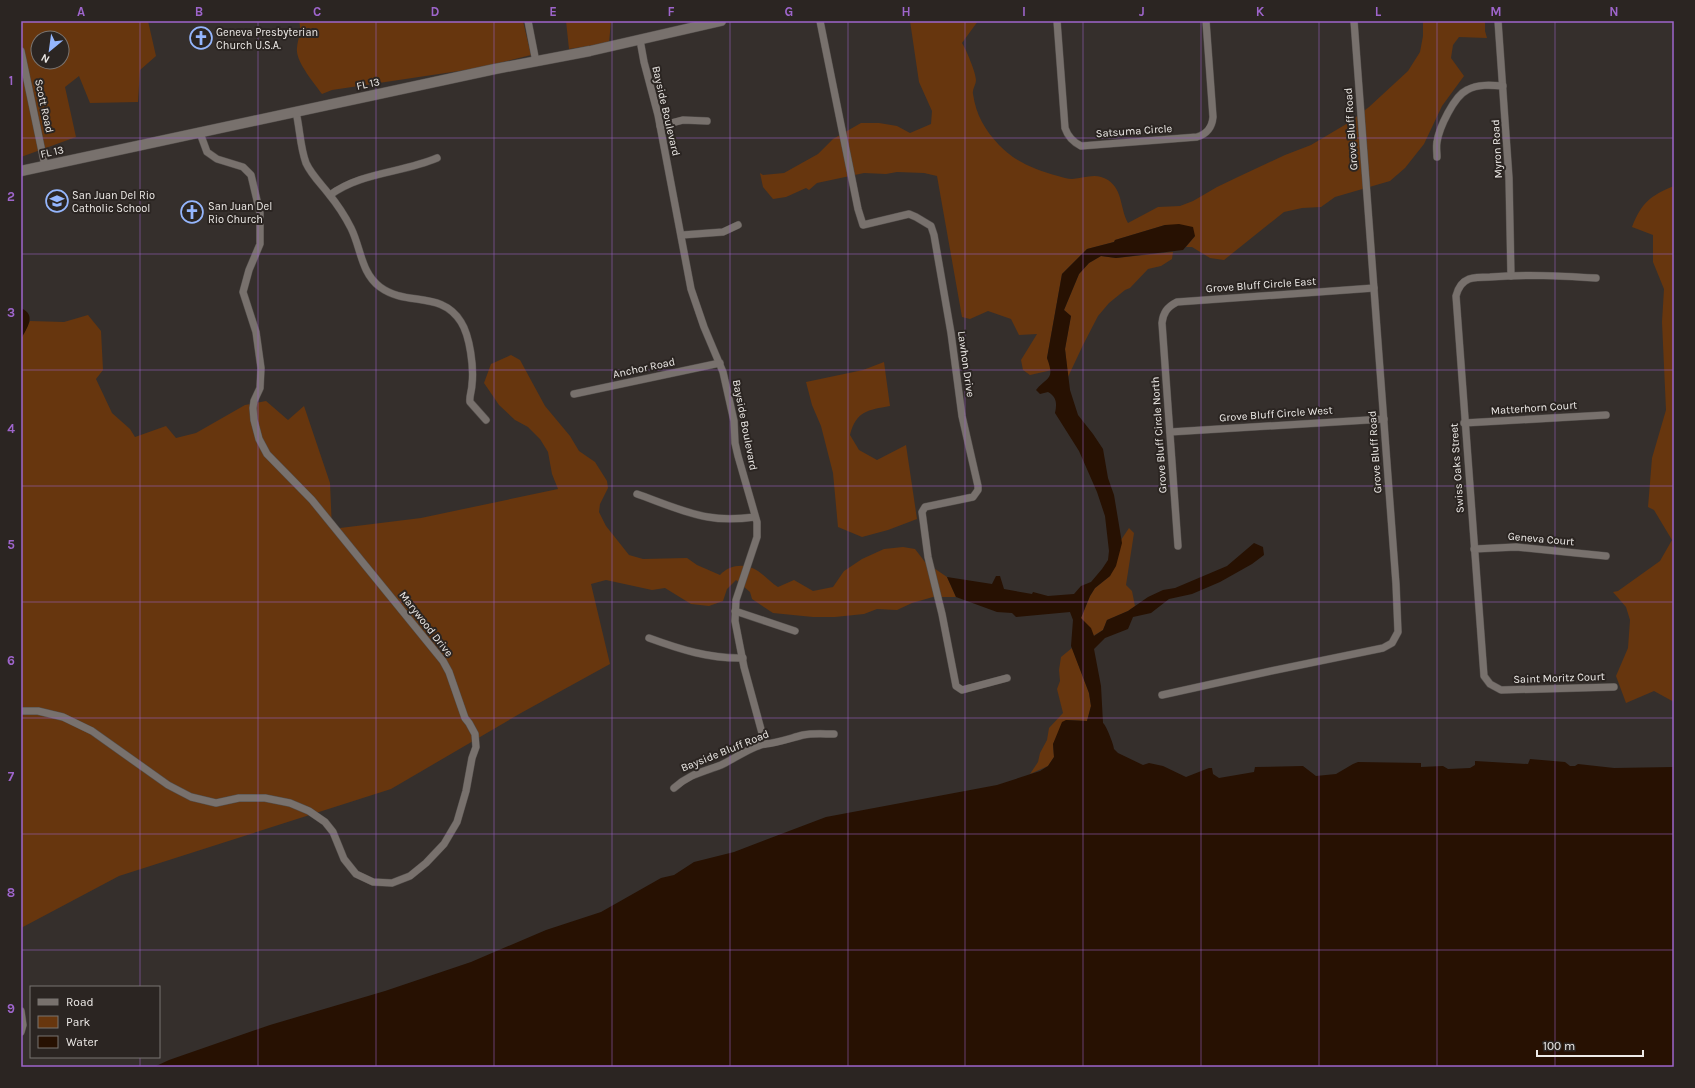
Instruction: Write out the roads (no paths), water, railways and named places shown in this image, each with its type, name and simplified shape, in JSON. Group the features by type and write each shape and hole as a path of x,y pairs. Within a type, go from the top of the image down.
{"main road":[{"name":"FL 13","path":"21,171 496,69 640,40 720,21"}],"street":[{"path":"528,21 536,62"},
{"name":"Lawhon Drive","path":"820,21 858,209 863,225 909,214 931,226 934,235 951,333 962,416 978,486 978,490 973,497 925,507 922,512 928,558 943,620 956,686 962,690 1007,678"},
{"name":"Satsuma Circle","path":"1057,21 1065,128 1069,138 1074,143 1081,146 1197,137 1207,132 1212,123 1213,117 1206,21"},
{"name":"Grove Bluff Road","path":"1162,695 1383,648 1392,643 1398,632 1397,592 1354,21"},
{"name":"Myron Road","path":"1498,21 1509,178 1511,276"},
{"name":"Bayside Boulevard","path":"640,40 660,126 682,235 691,289 704,327 720,363 730,396 734,421 735,443 758,530 749,566 738,593 735,621 765,744"},
{"name":"Scott Road","path":"21,51 45,166"},
{"path":"1437,157 1437,142 1439,134 1452,106 1461,94 1467,90 1483,86 1503,86"},
{"path":"296,112 307,164 330,195 352,229 364,266 373,281 380,287 397,296 444,305 453,312 461,322 468,339 473,374 470,402 486,420"},
{"path":"660,126 683,120 707,121"},
{"name":"Marywood Drive","path":"21,711 38,711 63,717 92,731 168,785 191,797 216,803 239,798 265,798 290,803 309,811 325,822 333,832 344,859 351,869 361,878 373,882 392,883 410,876 435,854 451,834 457,822 466,791 476,741 473,728 465,718 446,667 436,650 312,500 267,454 259,439 254,420 253,408 261,381 261,368 256,332 243,292 249,270 260,244 260,214 251,175 243,167 217,159 207,152 200,133"},
{"path":"330,195 338,188 352,182 403,169 436,158"},
{"path":"682,235 723,232 738,225"},
{"name":"Swiss Oaks Street","path":"1504,690 1495,688 1490,684 1484,676 1482,670 1456,296 1458,290 1465,281 1470,279 1511,276 1596,278"},
{"name":"Grove Bluff Circle East","path":"1162,323 1164,313 1168,308 1177,302 1374,288"},
{"name":"Grove Bluff Circle North","path":"1162,323 1178,546"},
{"name":"Anchor Road","path":"574,394 720,363"},
{"name":"Matterhorn Court","path":"1464,424 1606,415"},
{"name":"Grove Bluff Circle West","path":"1170,432 1384,419"},
{"path":"637,494 681,510 707,517 720,519 755,517"},
{"name":"Geneva Court","path":"1474,549 1516,547 1606,556"},
{"path":"735,611 795,632"},
{"path":"649,638 702,655 730,659 743,658"},
{"name":"Saint Moritz Court","path":"1504,690 1614,687"},
{"name":"Bayside Bluff Road","path":"674,788 684,778 730,761 765,744 772,744 802,735 834,734"},
{"path":"21,1012 23,1025 21,1032"}],"water":[{"path":"1179,224 1193,227 1195,236 1183,250 1116,258 1101,256 1089,263 1079,274 1064,310 1071,316 1065,349 1070,390 1078,415 1103,449 1108,478 1114,495 1122,543 1116,566 1110,576 1095,588 1081,618 1091,628 1094,636 1103,630 1107,620 1128,611 1148,597 1163,590 1175,588 1227,566 1254,543 1263,547 1264,555 1252,564 1220,582 1192,594 1169,599 1151,613 1133,617 1128,629 1105,638 1094,649 1101,686 1103,723 1110,735 1114,749 1118,753 1143,765 1149,763 1163,766 1186,777 1209,768 1212,768 1213,774 1219,778 1254,772 1255,767 1303,766 1316,776 1336,774 1358,762 1421,763 1421,767 1443,766 1448,769 1470,768 1475,765 1475,761 1528,764 1530,759 1565,762 1570,766 1575,766 1578,764 1614,768 1674,767 1674,1067 154,1067 169,1060 270,1025 385,991 471,962 546,930 601,912 661,878 674,875 694,862 734,852 826,817 997,785 1040,771 1048,766 1054,757 1053,744 1062,722 1066,720 1087,721 1091,706 1089,693 1071,646 1073,620 1070,612 1016,617 1012,613 997,612 956,597 947,577 992,584 996,576 1000,576 1004,589 1032,594 1033,592 1048,596 1074,594 1081,586 1091,582 1108,560 1109,551 1105,516 1097,492 1079,451 1055,413 1055,398 1048,392 1040,394 1036,390 1047,380 1050,374 1047,358 1062,274 1087,249 1114,242 1115,240 1165,225"},
{"path":"21,308 29,314 30,318 28,326 21,339"}],"place":[{"name":"Geneva Presbyterian Church U.S.A.","path":"201,38"},
{"name":"San Juan Del Rio Catholic School","path":"57,201"},
{"name":"San Juan Del Rio Church","path":"192,212"}]}
